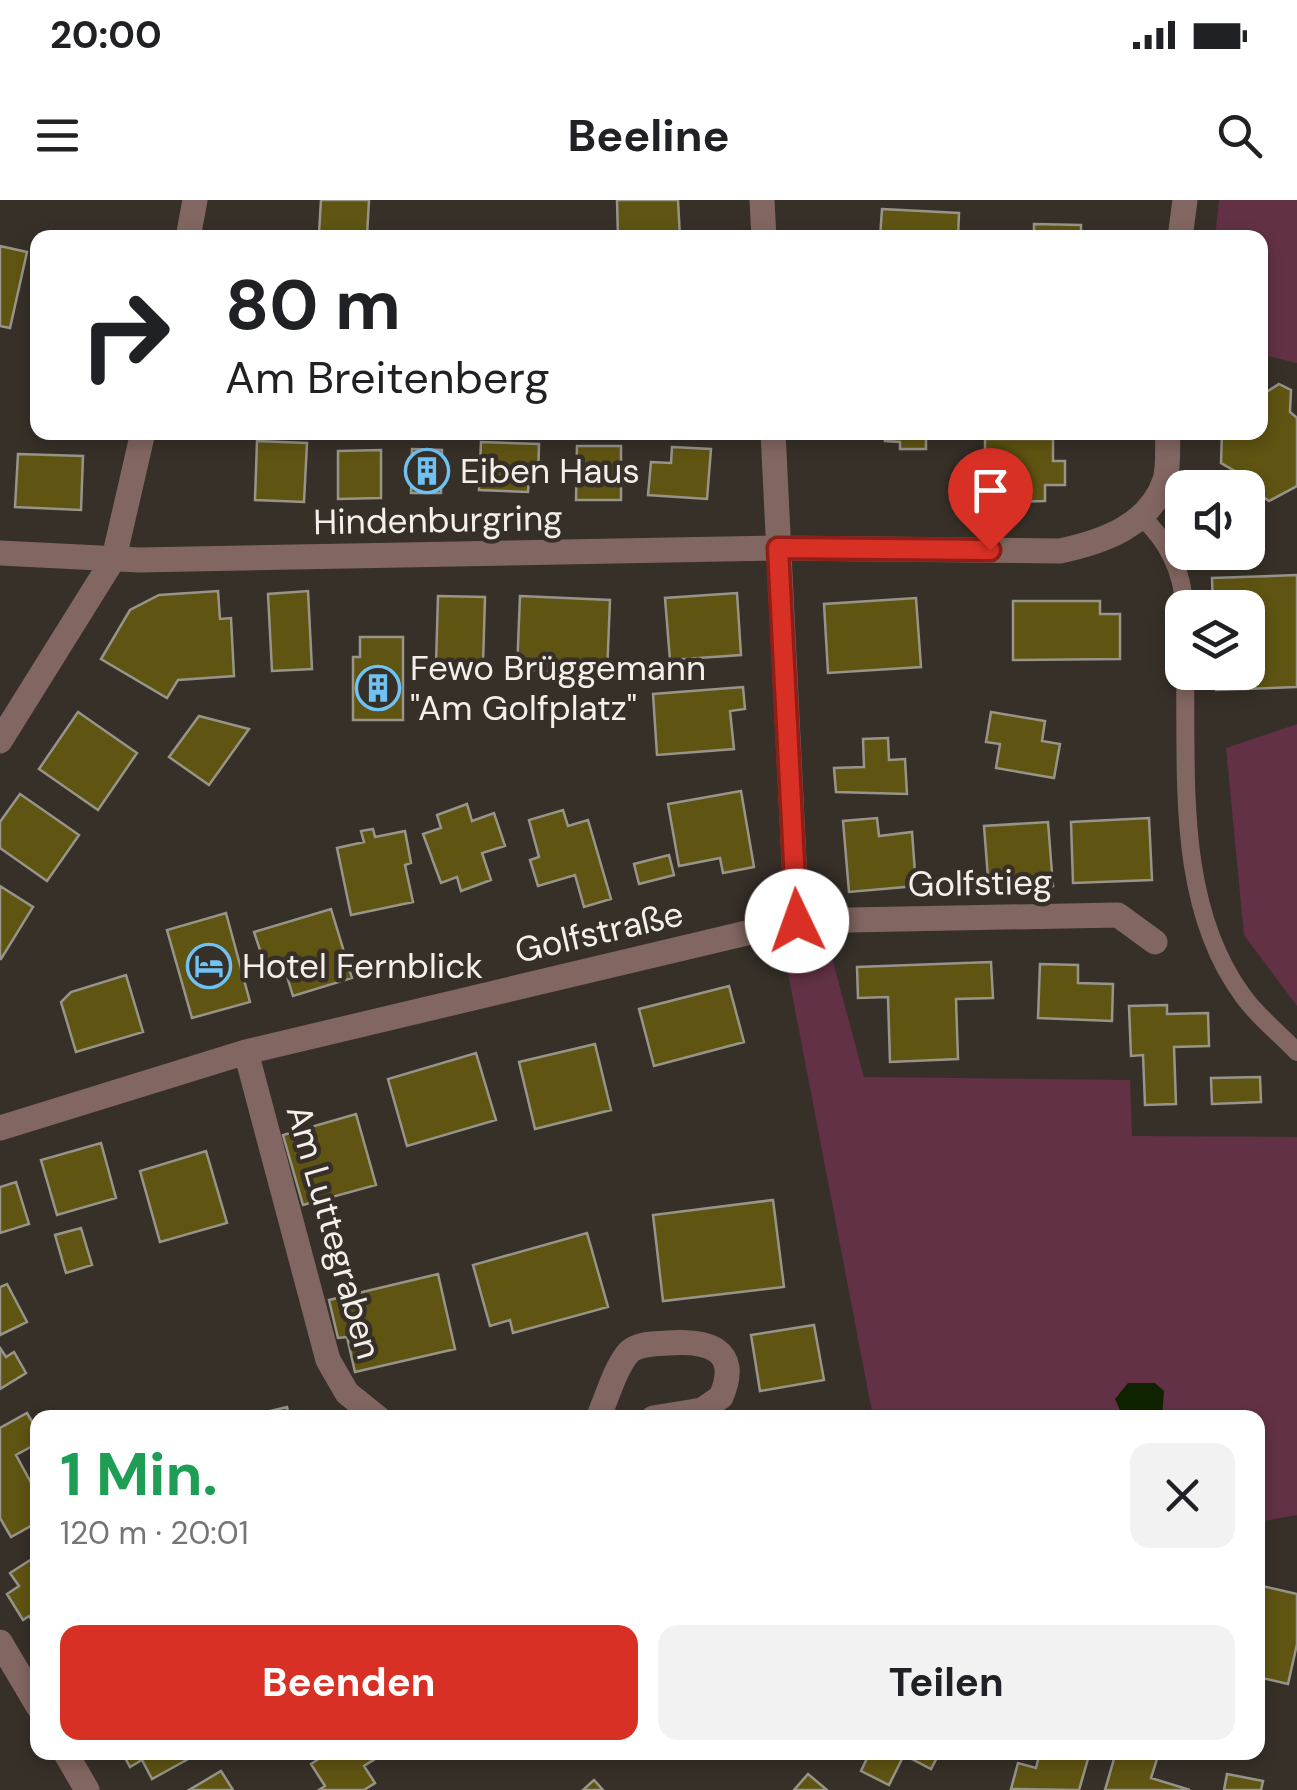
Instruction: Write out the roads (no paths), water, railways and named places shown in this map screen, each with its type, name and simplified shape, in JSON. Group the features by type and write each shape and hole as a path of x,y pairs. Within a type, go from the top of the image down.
{"street":[{"path":"189,230 195,200"},
{"path":"762,200 764,230"},
{"path":"1181,230 1185,200"},
{"path":"0,741 114,558 141,440"},
{"path":"773,440 797,921"},
{"path":"1142,518 1165,480 1168,440"},
{"name":"Hindenburgring","path":"0,553 114,558 778,548 1060,551 1102,542 1142,518"},
{"name":"Golfstieg","path":"797,921 1118,915 1155,942"},
{"name":"Golfstraße","path":"0,1128 246,1052 797,921"},
{"name":"Am Luttegraben","path":"246,1052 328,1360 347,1393 368,1410"},
{"path":"602,1410 630,1351 642,1345 702,1340 716,1348 726,1366 726,1384 721,1397 702,1410"},
{"path":"0,1642 30,1693"},
{"path":"70,1760 87,1790"}],"lane":[{"path":"1142,518 1160,532 1184,590"},
{"path":"1185,690 1188,834 1209,934 1243,996 1297,1052"}],"place":[{"name":"Eiben Haus","path":"427,471"},
{"name":"Fewo Brüggemann \"Am Golfplatz\"","path":"378,688"},
{"name":"Hotel Fernblick","path":"209,966"}]}
